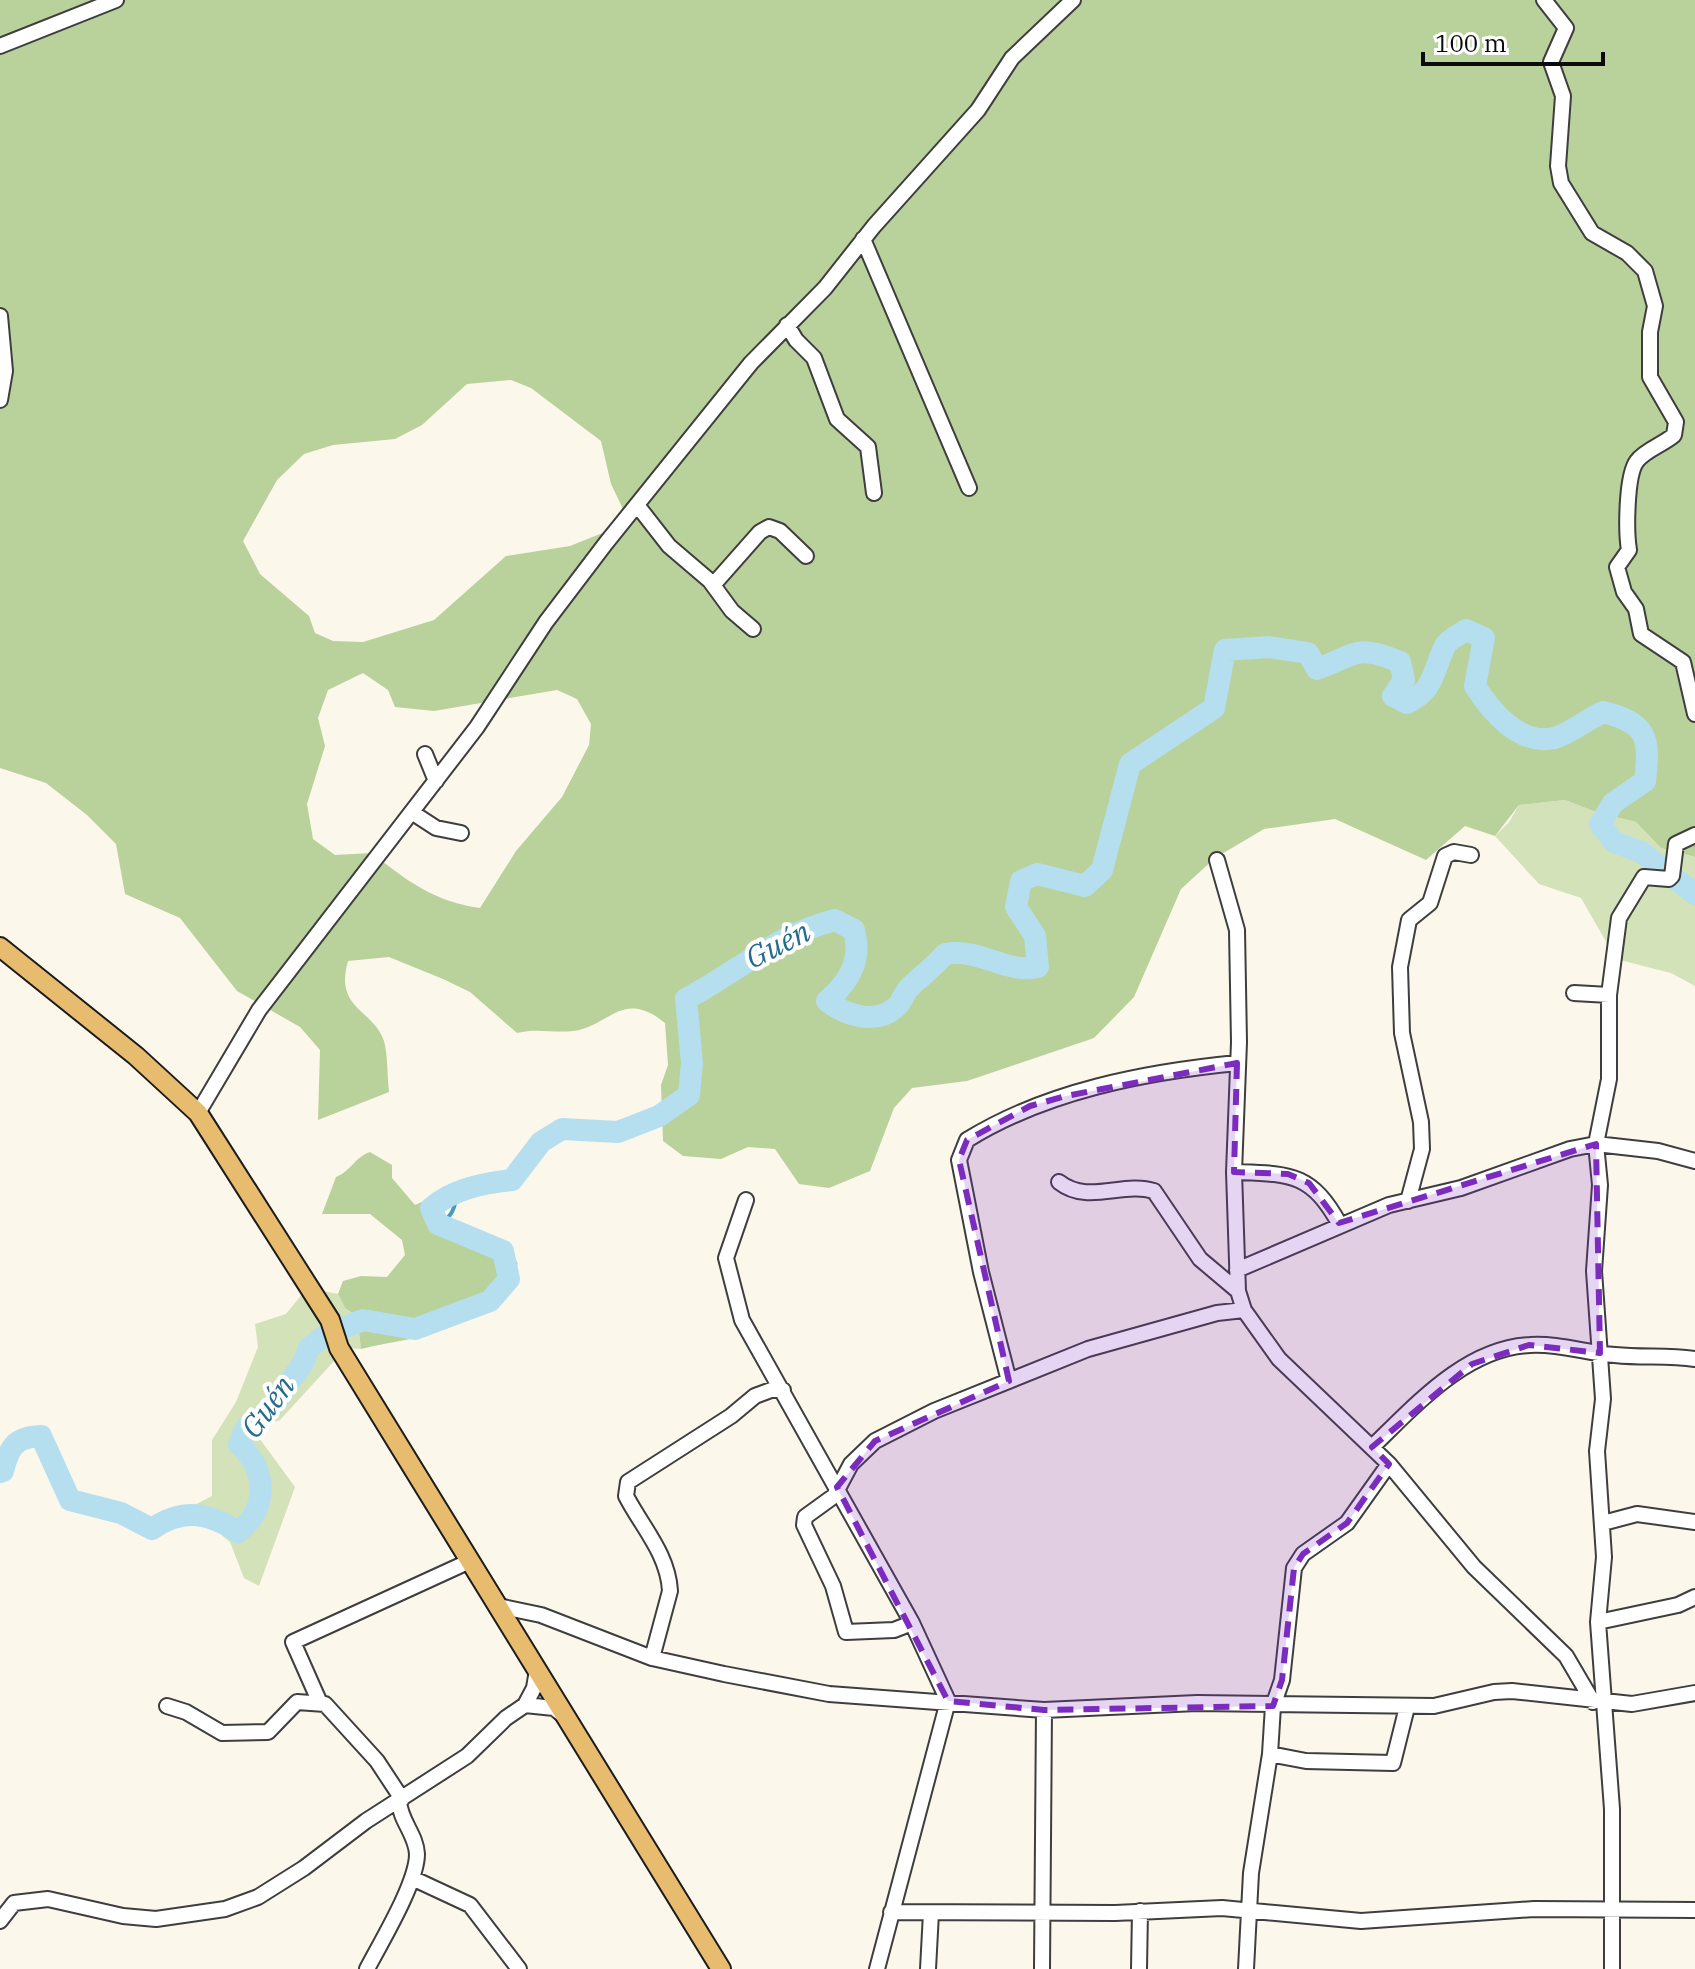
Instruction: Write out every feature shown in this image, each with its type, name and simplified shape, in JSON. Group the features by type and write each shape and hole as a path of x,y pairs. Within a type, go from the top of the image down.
{"main road":[{"path":"0,947 136,1056 198,1113 330,1320 339,1348 721,1969"}],"street":[{"path":"0,46 116,0"},
{"path":"198,1113 259,1010 413,813 477,727 546,622 637,505 727,392 825,288 863,239 978,110 1012,58 1073,0"},
{"path":"1544,0 1566,28 1551,62 1563,96 1558,166 1561,183 1592,233 1627,253 1645,271 1655,306 1650,332 1650,377 1676,422 1674,435 1637,460 1631,475 1631,504 1624,525 1629,550 1617,567 1620,580 1636,609 1641,634 1683,662 1695,714"},
{"path":"863,239 969,488"},
{"path":"0,316 5,371 0,400"},
{"path":"787,325 796,340 814,358 837,419 868,447 874,493"},
{"path":"637,505 669,546 714,584 732,611 753,629"},
{"path":"714,584 760,532 769,527 780,531 806,556"},
{"path":"425,754 436,781"},
{"path":"413,813 436,828 461,833"},
{"path":"1612,1969 1612,1809 1599,1703 1598,1622 1603,1523 1597,1451 1603,1399 1594,1271 1600,1185 1596,1144 1609,1079 1609,995 1619,918 1644,877 1669,879 1676,844 1695,835"},
{"path":"1408,1201 1422,1149 1421,1122 1402,1033 1400,967 1405,937 1409,920 1430,903 1445,856 1454,852 1471,855"},
{"path":"1217,860 1237,930 1234,1172 1238,1291 1244,1310 1279,1359 1389,1464 1474,1567 1566,1656 1599,1703"},
{"path":"1574,993 1609,995"},
{"path":"1009,1381 981,1272 959,1160 967,1140 997,1121 1054,1099 1140,1079 1237,1063"},
{"path":"1237,1270 1340,1225 1408,1201 1461,1188 1570,1149 1596,1144 1658,1151 1695,1161"},
{"path":"1234,1172 1288,1174 1309,1183 1327,1201 1340,1225"},
{"path":"1059,1182 1085,1192 1134,1187 1154,1191 1164,1200 1192,1249 1238,1291"},
{"path":"746,1200 726,1258 742,1320 912,1623 948,1701 877,1969"},
{"path":"912,1623 894,1630 846,1632 833,1586 804,1521 829,1500 851,1464 875,1441 1088,1349 1162,1326 1244,1310"},
{"path":"1372,1447 1448,1377 1484,1359 1529,1345 1695,1359"},
{"path":"652,1658 670,1591 669,1581 646,1525 626,1496 628,1482 731,1416 755,1396 771,1390 783,1390"},
{"path":"1246,1969 1247,1910 1270,1754 1273,1706 1282,1680 1288,1600 1298,1560 1347,1523 1389,1464"},
{"path":"1603,1523 1637,1514 1695,1522"},
{"path":"320,1703 293,1642 470,1561"},
{"path":"1598,1622 1678,1605 1695,1597"},
{"path":"498,1606 541,1615 652,1658 829,1694 1044,1710 1197,1703 1407,1707 1457,1703 1503,1691 1632,1704 1695,1693"},
{"path":"0,1921 14,1903 48,1899 123,1916 156,1919 225,1909 258,1897 467,1756 506,1718 525,1705 534,1688 537,1670"},
{"path":"167,1706 186,1712 222,1733 254,1734 268,1732 297,1702 320,1703 333,1710 392,1781 400,1800 401,1818 414,1839 417,1853 412,1878 367,1969"},
{"path":"525,1705 554,1708 564,1716"},
{"path":"1270,1754 1306,1761 1393,1763 1407,1707"},
{"path":"1042,1969 1044,1710"},
{"path":"412,1878 470,1905 519,1969"},
{"path":"891,1912 1247,1910 1361,1921 1534,1909 1695,1910"},
{"path":"1139,1969 1140,1911"},
{"path":"928,1969 931,1913"}],"highlighted area":[{"path":"1237,1063 1234,1172 1288,1174 1309,1183 1339,1223 1596,1144 1600,1353 1529,1345 1472,1364 1372,1447 1389,1464 1347,1523 1303,1554 1294,1568 1282,1680 1273,1706 1044,1710 948,1701 837,1487 875,1441 1009,1381 959,1160 967,1140 1030,1106 1066,1096"}],"green space":[{"path":"0,0 1695,0 1695,857 1661,848 1636,822 1565,800 1519,805 1495,836 1465,826 1426,860 1335,819 1264,829 1215,858 1181,889 1134,997 1094,1038 967,1081 912,1088 894,1108 870,1171 829,1188 799,1184 775,1149 748,1147 721,1159 683,1156 663,1141 661,1085 668,1065 665,1023 650,1013 626,1009 573,1031 517,1033 470,992 389,957 348,961 345,977 350,999 379,1030 384,1041 389,1092 318,1120 320,1050 300,1027 237,991 180,918 125,894 116,844 87,815 46,783 0,768","holes":["511,380 531,388 601,441 611,484 624,511 605,532 570,546 506,556 434,620 363,642 333,641 315,633 309,616 260,574 243,541 277,480 304,454 333,445 395,439 422,425 467,384","363,673 388,690 395,707 434,711 557,690 577,699 591,724 589,745 562,797 516,851 480,908 449,901 422,889 372,853 335,855 313,839 307,804 325,746 318,718 328,690"]},
{"path":"1565,800 1636,822 1661,848 1695,857 1695,986 1671,973 1616,959 1581,898 1539,884 1495,836 1509,822 1519,805"},
{"path":"370,1152 392,1165 392,1178 415,1205 426,1200 452,1222 509,1247 518,1264 466,1316 448,1328 361,1349 357,1316 345,1308 338,1294 343,1281 361,1276 387,1277 405,1255 402,1240 370,1214 322,1214 336,1177"},
{"path":"307,1288 338,1294 345,1308 357,1316 361,1349 346,1348 280,1420 254,1431 295,1487 259,1586 244,1578 230,1542 189,1508 212,1496 212,1440 236,1402 258,1347 255,1324 286,1314"}],"waterway":[{"name":"Guén","path":"0,1472 14,1445 41,1436 70,1500 121,1513 152,1529 174,1518 195,1515 216,1520 238,1532 255,1512 261,1489 255,1465 239,1444 246,1428 270,1410 303,1363 309,1348 324,1336 363,1320 415,1329 490,1301 509,1279 503,1251 438,1224 431,1208 469,1188 512,1180 541,1142 562,1129 618,1132 659,1116 689,1095 692,1063 686,999 776,944 814,927 835,920 854,930 856,951 852,969 842,986 827,1001 860,1016 878,1016 895,1008 909,988 945,954 970,954 1015,967 1038,967 1035,936 1016,907 1021,881 1037,874 1085,886 1102,870 1130,764 1214,708 1225,650 1269,647 1308,653 1317,669 1349,655 1374,653 1400,662 1404,680 1393,696 1407,703 1428,686 1449,641 1466,630 1484,638 1475,686 1497,715 1518,731 1529,737 1554,738 1603,712 1629,721 1643,734 1647,754 1645,781 1613,803 1600,824 1614,842 1641,852 1695,894"},
{"path":"438,1224 452,1212 457,1193"}]}
